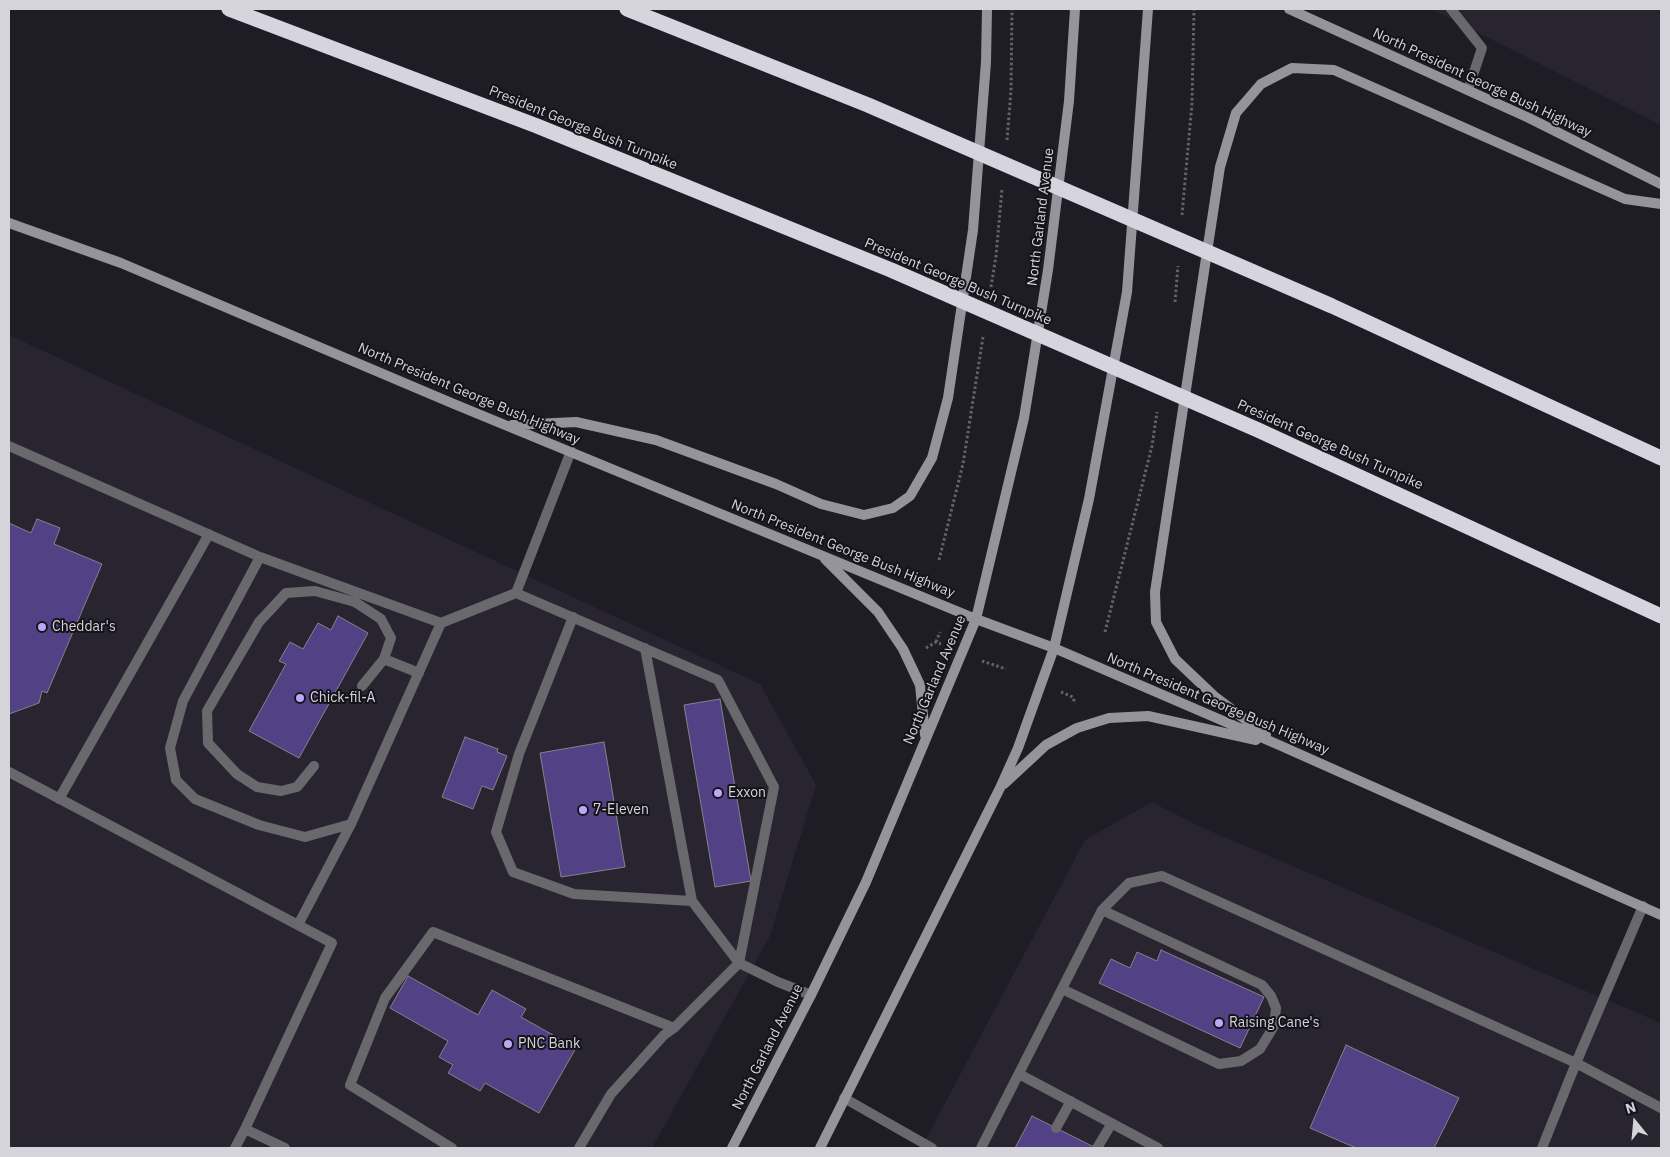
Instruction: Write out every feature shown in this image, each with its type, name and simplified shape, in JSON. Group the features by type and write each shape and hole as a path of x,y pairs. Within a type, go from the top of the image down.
{"highway":[{"name":"President George Bush Turnpike","path":"229,9 537,126 891,270 1258,430 1661,616"},
{"path":"627,9 868,105 1332,306 1661,458"}],"main road":[{"path":"509,426 576,422 656,440 776,484 821,504 864,515 893,508 910,496 932,458 948,398 973,230 986,62 987,9"},
{"name":"North Garland Avenue","path":"732,1148 866,882 976,619 1024,418 1042,307 1070,101 1075,9"},
{"path":"820,1148 1000,788 1018,748 1054,648 1089,499 1126,292 1148,9"},
{"name":"North President George Bush Highway","path":"1289,9 1529,118 1661,184"},
{"path":"1279,744 1214,696 1175,659 1156,622 1155,592 1220,167 1236,113 1261,84 1292,68 1334,70 1625,199 1661,204"},
{"name":"North President George Bush Highway","path":"9,223 121,263 976,619 1054,648 1279,744 1661,915"},
{"path":"820,554 878,612 903,649 920,685 925,738"},
{"path":"1000,788 1046,746 1077,728 1109,718 1148,716 1279,744"}],"lane":[{"path":"1451,9 1482,48 1468,90"},
{"path":"9,446 260,557 441,623 516,593 718,680 774,787 739,963 664,1036 611,1094 579,1148"},
{"path":"516,593 571,451"},
{"path":"59,798 209,534"},
{"path":"260,557 183,701 170,748 176,780 195,799 260,826 305,837 351,824"},
{"path":"314,766 298,787 281,791 257,787 238,774 208,743 207,711 259,622 286,593 315,591 355,602 381,619 391,638 384,659 362,686"},
{"path":"573,617 519,754 496,832 513,872 574,894 692,902"},
{"path":"298,925 351,824 441,623"},
{"path":"645,648 692,902 739,963 778,982 811,994"},
{"path":"384,659 419,673"},
{"path":"9,772 332,944 235,1148"},
{"path":"981,1148 1102,910 1129,883 1162,876 1576,1063 1661,1108"},
{"path":"1542,1148 1642,906"},
{"path":"1062,989 1219,1064 1242,1061 1260,1049 1274,1026 1276,1008 1271,996 1262,985 1102,910"},
{"path":"452,1148 350,1085 385,998 434,932 674,1028"},
{"path":"1019,1074 1158,1148"},
{"path":"844,1098 932,1148"},
{"path":"1056,1128 1071,1102"},
{"path":"1097,1148 1112,1123"},
{"path":"245,1129 285,1148"}],"path":[{"path":"1182,220 1192,103 1194,9"},
{"path":"1174,308 1178,259"},
{"path":"1105,632 1152,446 1158,406"},
{"path":"925,648 936,642 940,632"},
{"path":"936,642 941,644"},
{"path":"981,660 1006,669"},
{"path":"1065,694 1068,688"},
{"path":"1058,691 1073,697 1075,704"}],"shaded area":[{"path":"1431,9 1661,9 1661,125"},
{"path":"9,335 760,684 816,785 770,936 652,1148 9,1148"},
{"path":"1152,802 1203,828 1661,1023 1661,1148 921,1148 1085,840"}],"building":[{"name":"Cheddar's","path":"37,519 60,528 54,544 102,564 47,693 42,691 39,703 9,714 9,523 31,533"},
{"name":"Chick-fil-A","path":"338,616 368,633 299,758 249,731 286,664 279,661 290,642 303,649 318,623 331,630"},
{"name":"Exxon","path":"720,699 751,881 715,887 684,705"},
{"path":"465,737 498,749 497,752 507,756 493,790 482,786 473,809 442,797"},
{"name":"7-Eleven","path":"604,742 625,867 561,877 540,753"},
{"name":"Raising Cane's","path":"1161,950 1264,997 1240,1048 1099,983 1111,959 1130,968 1137,952 1157,961"},
{"name":"PNC Bank","path":"408,976 478,1015 492,990 526,1009 521,1017 576,1048 539,1113 485,1083 480,1091 448,1073 453,1065 439,1057 448,1041 390,1008"},
{"path":"1346,1045 1459,1098 1434,1148 1356,1148 1310,1128"},
{"path":"1032,1116 1096,1148 1015,1148"}],"place":[{"name":"Cheddar's","path":"42,627"},
{"name":"Chick-fil-A","path":"300,698"},
{"name":"Exxon","path":"718,793"},
{"name":"7-Eleven","path":"583,810"},
{"name":"Raising Cane's","path":"1219,1023"},
{"name":"PNC Bank","path":"508,1044"}]}
